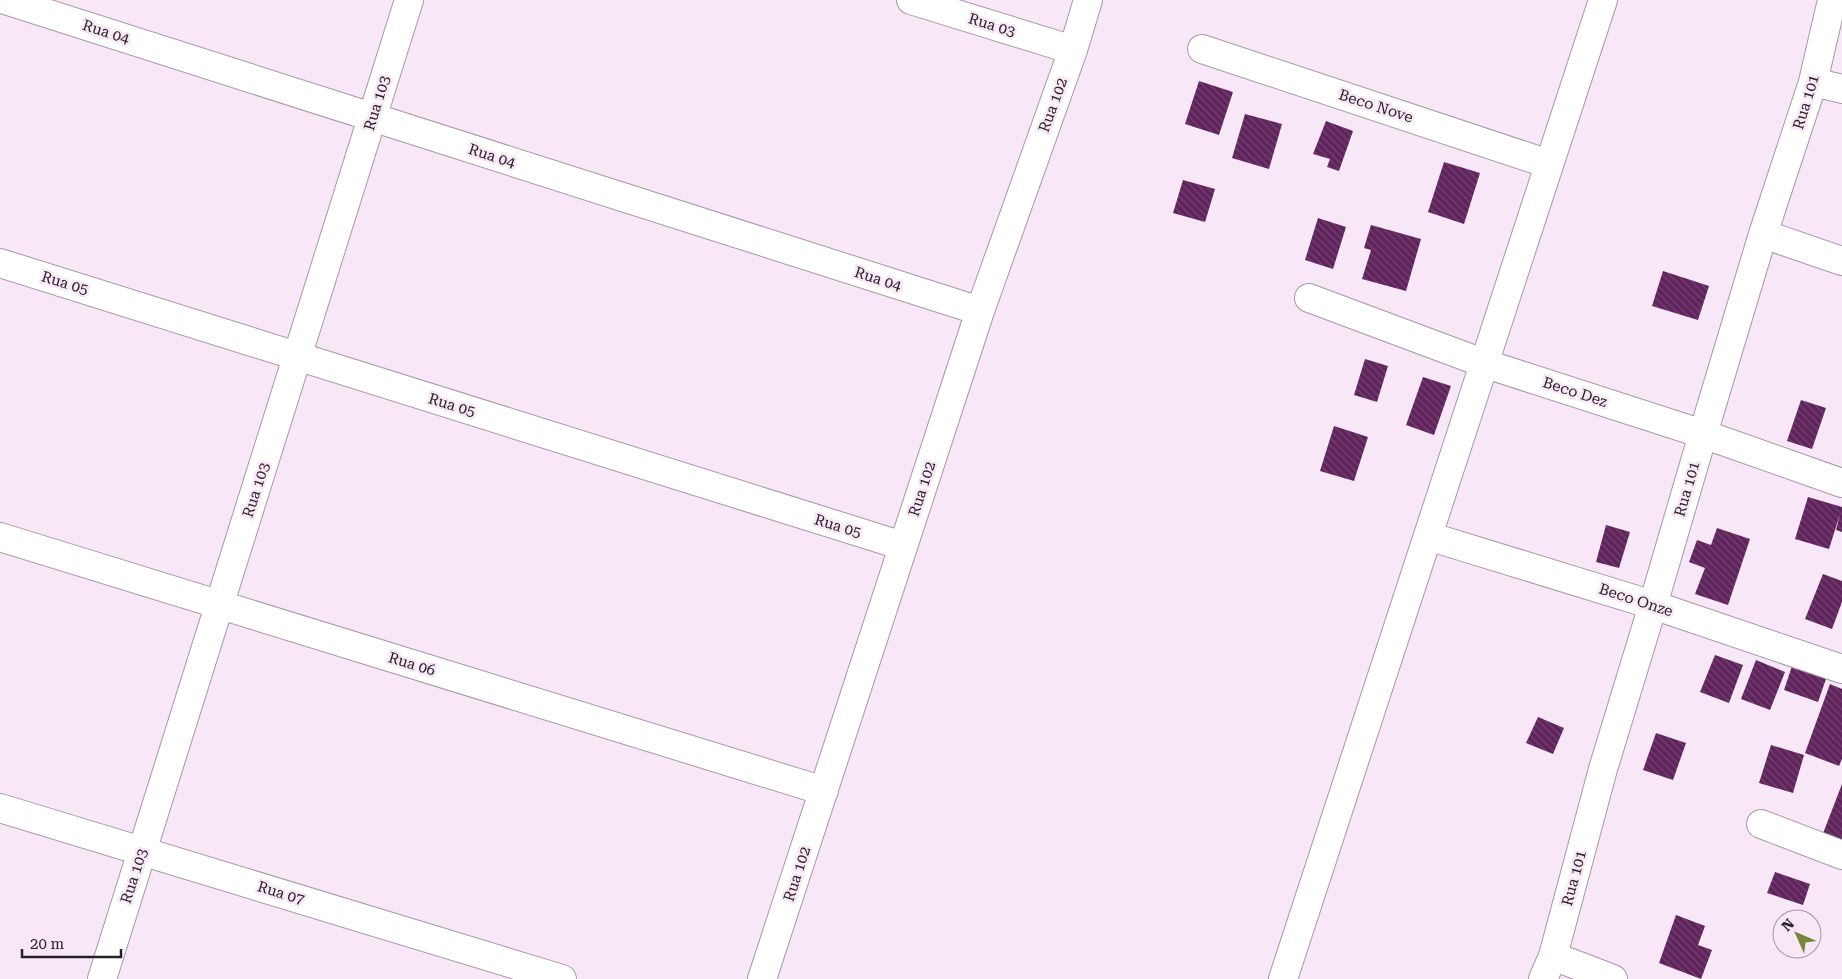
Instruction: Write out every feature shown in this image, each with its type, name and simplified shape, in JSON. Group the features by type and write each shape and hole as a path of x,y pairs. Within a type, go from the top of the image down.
{"street":[{"name":"Rua 04","path":"5,0 980,311"},
{"name":"Rua 103","path":"102,979 409,0"},
{"name":"Rua 03","path":"911,0 1073,50"},
{"name":"Rua 102","path":"762,979 980,311 1073,50 1088,0"},
{"path":"1283,979 1603,0"},
{"name":"Rua 101","path":"1548,968 1603,769 1703,434 1763,234 1813,82 1832,0"},
{"name":"Beco Nove","path":"1202,49 1549,164"},
{"path":"1813,82 1842,89"},
{"path":"1763,234 1842,260"},
{"name":"Rua 05","path":"0,263 903,546"},
{"name":"Beco Dez","path":"1309,298 1483,363 1703,434 1842,483"},
{"name":"Beco Onze","path":"1428,536 1653,605 1842,668"},
{"name":"Rua 06","path":"0,537 824,791"},
{"name":"Rua 07","path":"0,808 562,979"},
{"path":"1761,824 1842,855"},
{"path":"1548,968 1612,979"}],"building":[{"path":"1199,81 1233,92 1219,135 1185,124"},
{"path":"1245,114 1282,124 1269,169 1232,158"},
{"path":"1326,121 1353,131 1339,171 1327,167 1330,159 1313,154"},
{"path":"1444,162 1480,173 1464,224 1428,212"},
{"path":"1183,180 1215,189 1205,222 1173,213"},
{"path":"1318,218 1346,227 1333,269 1305,260"},
{"path":"1371,225 1421,239 1406,291 1362,279 1371,250 1364,248"},
{"path":"1663,271 1709,286 1698,320 1652,306"},
{"path":"1365,359 1388,366 1377,402 1354,395"},
{"path":"1423,377 1451,386 1434,435 1406,425"},
{"path":"1801,400 1826,408 1812,449 1787,441"},
{"path":"1334,426 1368,437 1354,481 1320,471"},
{"path":"1808,497 1842,507 1842,532 1836,530 1840,514 1829,549 1795,539"},
{"path":"1606,525 1630,532 1619,568 1596,562"},
{"path":"1717,528 1750,539 1728,605 1695,594 1705,568 1689,562 1697,540 1711,545"},
{"path":"1823,574 1842,581 1842,602 1832,629 1805,619"},
{"path":"1715,655 1743,665 1729,703 1700,692"},
{"path":"1756,660 1785,672 1770,710 1741,699"},
{"path":"1792,666 1826,679 1818,702 1784,690"},
{"path":"1830,684 1842,689 1842,759 1839,766 1805,753"},
{"path":"1538,717 1564,728 1553,754 1526,743"},
{"path":"1656,733 1686,743 1673,780 1643,770"},
{"path":"1771,745 1804,755 1793,793 1759,783"},
{"path":"1842,784 1842,844 1822,836"},
{"path":"1775,872 1810,884 1803,905 1767,893"},
{"path":"1676,915 1705,926 1698,945 1712,950 1701,979 1659,963"}]}
